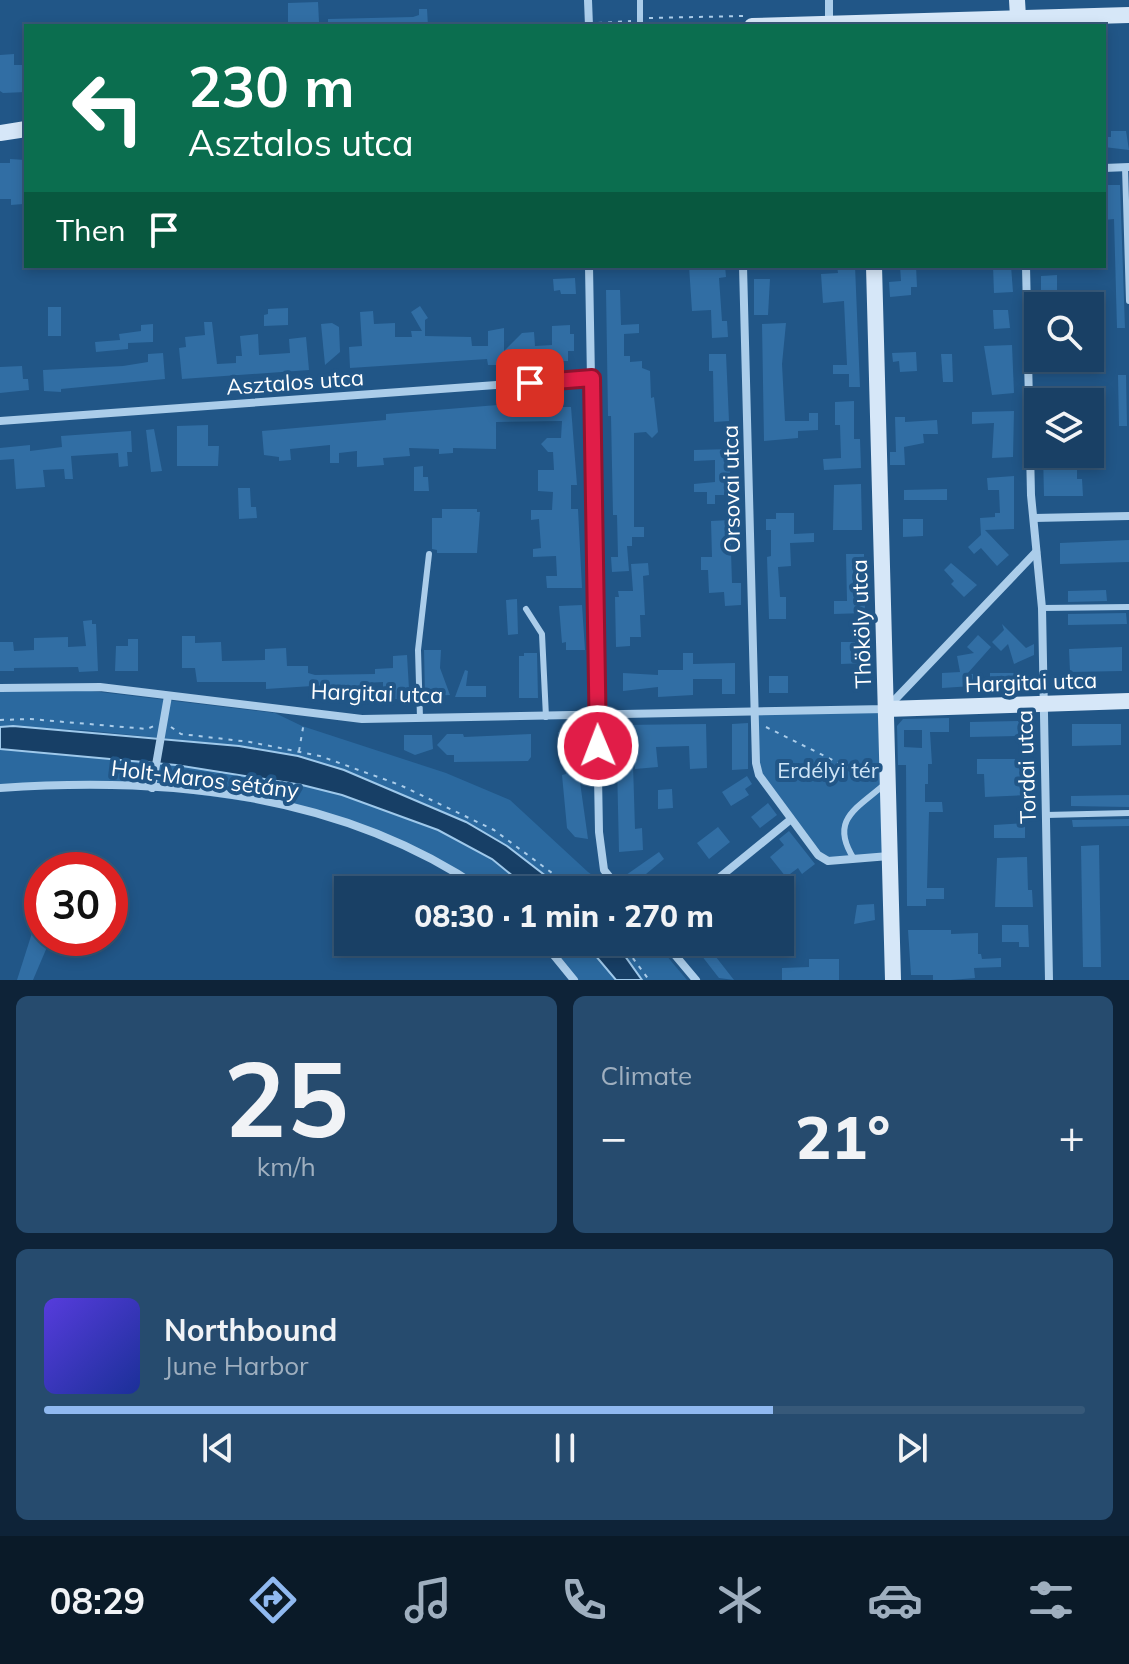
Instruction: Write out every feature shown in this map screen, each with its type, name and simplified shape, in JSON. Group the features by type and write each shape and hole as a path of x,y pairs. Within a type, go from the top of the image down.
{"street":[{"path":"588,0 589,24"},
{"path":"829,0 829,22"},
{"path":"753,21 868,24 1018,8 1129,15"},
{"path":"0,133 24,129"},
{"path":"1106,168 1127,167"},
{"path":"589,268 601,857 609,876"},
{"name":"Orsovai utca","path":"743,268 754,711"},
{"name":"Thököly utca","path":"874,268 886,709 885,784 893,980"},
{"name":"Tordai utca","path":"1026,268 1034,518 1042,608 1049,980"},
{"name":"Asztalos utca","path":"0,421 592,378"},
{"path":"1034,518 1129,516"},
{"path":"890,856 828,861 818,855 759,775 754,711 886,709 1036,552"},
{"name":"Hargitai utca","path":"0,688 74,685 362,719 598,717 754,711"},
{"path":"152,788 168,696"},
{"name":"Hargitai utca","path":"886,709 1129,701"},
{"name":"Holt-Maros sétány","path":"0,788 91,784 265,799 320,812 385,836 462,876"},
{"path":"721,876 790,820"},
{"path":"554,956 574,980"},
{"path":"676,956 696,980"}],"lane":[{"path":"640,0 640,24"},
{"path":"1127,167 1129,301"},
{"path":"420,718 418,650 429,554"},
{"path":"1042,608 1129,607"},
{"path":"526,609 542,634 546,717"},
{"path":"854,859 843,842 842,831 848,818 885,784"},
{"path":"1046,815 1129,813"}],"path":[{"path":"640,24 651,18 753,21"},
{"path":"299,751 306,713"},
{"path":"0,720 30,719 162,728 181,734 299,751 400,785 455,809 494,830 556,876"},
{"path":"755,722 885,784"},
{"path":"631,956 649,980"}],"green space":[{"path":"0,690 83,690 275,713 302,726 446,773 510,800 594,876 546,876 507,846 466,822 298,756 239,746 83,730 0,727"},
{"name":"Erdélyi tér","path":"886,709 890,856 828,861 818,855 759,775 754,711"},
{"path":"0,749 123,758 255,775 382,807 440,830 492,860 512,876 462,876 444,864 320,812 152,788 0,788"},
{"path":"554,956 596,956 616,980 574,980"},
{"path":"625,956 667,956 687,980 642,980"}],"shaded area":[{"path":"0,727 239,746 298,756 344,770 466,822 507,846 546,876 513,876 492,859 438,830 342,795 302,785 176,765 0,749"},
{"path":"596,956 625,956 642,980 616,980"}],"building":[{"path":"318,2 319,22 288,22 288,3"},
{"path":"419,9 427,9 428,24 328,24 328,19 419,15"},
{"path":"14,54 14,65 24,65 24,92 0,91 0,55"},
{"path":"1111,131 1126,131 1129,150 1106,147 1106,137 1111,137"},
{"path":"10,159 24,160 23,204 11,205 11,199 0,199 0,163 10,163"},
{"path":"1106,185 1120,185 1125,328 1117,328 1114,219 1106,220"},
{"path":"689,268 725,268 726,277 719,278 722,321 727,321 728,337 712,338 711,310 692,311"},
{"path":"837,268 855,268 860,387 849,387 849,374 833,374 833,365 847,365 844,301 823,303 821,274 838,273"},
{"path":"900,268 916,268 917,287 911,287 911,295 890,297 889,282 901,281"},
{"path":"993,268 1011,268 1013,292 994,293"},
{"path":"1057,275 1057,292 1041,292 1041,276"},
{"path":"575,278 576,294 554,291 553,279"},
{"path":"754,279 770,279 768,315 754,315"},
{"path":"606,290 620,290 621,325 639,324 639,333 624,334 624,356 630,356 630,362 642,361 642,368 650,371 651,398 654,397 658,432 652,438 646,432 634,433 634,527 644,527 644,537 632,537 632,546 627,546 629,571 612,572 611,557 618,557 617,515 613,515 611,416 608,416"},
{"path":"420,306 428,318 425,320 425,336 471,337 472,346 488,346 488,331 504,328 504,351 522,333 534,332 535,346 552,345 552,326 570,325 570,334 574,334 574,351 568,351 568,361 497,361 498,365 488,365 487,359 350,368 349,347 362,346 360,312 373,311 374,324 395,323 395,337 412,337 411,331 422,331 411,312"},
{"path":"48,307 61,307 61,336 48,336"},
{"path":"288,308 288,325 264,326 264,315 268,314 268,309"},
{"path":"993,310 1008,310 1010,328 994,329"},
{"path":"204,322 212,322 217,364 236,363 236,356 242,356 240,336 258,334 259,355 290,353 289,339 306,337 309,370 182,379 179,348 186,347 185,337 205,335"},
{"path":"332,323 339,327 340,352 325,365 321,324"},
{"path":"786,323 782,364 785,421 809,421 809,413 818,413 818,430 798,431 798,438 764,441 762,324"},
{"path":"153,324 153,342 128,343 128,349 96,352 95,342 120,340 119,334 141,331 141,325"},
{"path":"1012,345 1014,393 992,395 984,346"},
{"path":"916,352 917,371 900,372 899,361 893,362 892,353"},
{"path":"163,353 165,379 61,389 61,392 44,391 43,370 123,366 148,362 148,354"},
{"path":"709,354 726,354 729,421 714,422 713,371 709,371"},
{"path":"941,354 952,354 953,382 943,382"},
{"path":"22,366 23,379 28,379 29,390 0,393 0,367"},
{"path":"1118,375 1126,375 1127,426 1119,426"},
{"path":"854,401 854,439 860,439 861,468 824,470 823,459 841,458 840,425 835,425 835,402"},
{"path":"524,403 524,407 571,407 577,485 571,485 571,509 578,509 582,588 547,588 546,576 557,576 556,556 533,557 533,549 541,548 539,519 531,520 531,510 552,510 553,492 538,491 538,470 554,470 553,452 548,452 541,444 547,438 561,438 562,421 496,422 496,449 453,448 453,453 439,454 439,449 409,448 410,456 383,458 384,465 357,467 357,451 339,453 339,463 330,463 330,445 290,449 291,460 279,461 279,457 264,455 262,431 386,420 386,414"},
{"path":"1014,411 1013,457 992,458 994,423 972,424 972,412"},
{"path":"895,417 905,417 905,422 937,420 938,434 923,434 924,443 904,447 905,465 890,465 890,452 896,452"},
{"path":"208,425 208,446 219,446 218,466 177,466 177,426"},
{"path":"154,429 162,471 151,472 146,430"},
{"path":"131,431 132,452 127,452 128,466 119,467 118,453 71,456 73,479 65,479 64,469 43,470 45,487 16,489 14,459 0,460 0,448 30,445 30,451 62,447 61,436"},
{"path":"732,449 728,495 715,495 715,504 707,504 707,492 694,492 694,484 715,482 715,460 694,461 694,450"},
{"path":"423,466 423,477 428,477 429,491 414,491 414,467"},
{"path":"1043,468 1077,468 1077,479 1082,479 1083,496 1044,496"},
{"path":"1014,476 1014,529 985,530 1009,555 997,566 981,548 974,554 968,547 981,535 980,518 995,517 995,513 1000,513 999,490 988,490 987,478"},
{"path":"861,484 862,530 833,530 834,485"},
{"path":"238,488 250,488 251,507 256,507 257,518 239,519"},
{"path":"947,489 947,500 904,500 904,490"},
{"path":"442,509 477,509 480,512 477,553 437,553 432,549 432,518 442,518"},
{"path":"776,513 794,513 794,534 814,533 814,542 790,543 791,566 778,567 780,597 786,597 786,619 769,619 767,557 771,556 771,530 766,530 766,519 776,519"},
{"path":"903,519 923,519 923,536 903,537"},
{"path":"730,520 732,583 741,583 741,605 725,606 724,592 709,593 708,570 701,570 701,557 712,557 711,521"},
{"path":"1129,540 1129,562 1060,564 1060,543"},
{"path":"846,554 864,554 865,613 834,614 834,601 847,601"},
{"path":"648,563 649,575 643,576 645,615 640,615 641,637 630,637 630,646 616,647 615,597 619,597 618,591 633,591 631,564"},
{"path":"951,563 977,585 964,597 951,584 954,581 944,570"},
{"path":"1106,590 1107,601 1068,602 1068,591"},
{"path":"517,599 518,634 508,635 506,600"},
{"path":"582,605 585,650 566,650 566,642 562,643 559,606"},
{"path":"1126,613 1127,624 1068,625 1068,614"},
{"path":"92,620 92,624 96,624 98,671 79,672 78,667 0,671 0,642 13,642 14,651 34,650 34,638 68,637 68,647 86,646 83,621"},
{"path":"1002,624 1026,648 1034,644 1034,655 1014,664 1008,644 1001,651 992,642 1004,630"},
{"path":"978,635 991,647 967,674 973,674 973,686 942,688 942,673 960,672 957,656 974,653 967,647"},
{"path":"182,636 195,636 195,643 221,642 222,661 265,660 265,649 286,648 287,666 308,666 308,673 315,675 375,674 375,669 393,668 393,656 407,655 409,689 398,689 398,699 383,699 383,682 364,683 365,698 351,699 329,698 328,685 266,689 266,682 197,682 195,668 182,668"},
{"path":"128,639 138,639 138,671 115,671 116,646 128,646"},
{"path":"841,642 865,642 865,663 841,664"},
{"path":"1122,647 1122,671 1070,672 1069,649"},
{"path":"424,650 441,650 440,668 450,695 425,696"},
{"path":"524,653 537,653 538,698 519,698 519,656 524,656"},
{"path":"683,653 693,653 693,664 735,663 735,694 722,694 722,679 693,679 693,695 658,697 658,687 623,691 623,673 658,675 658,670 683,670"},
{"path":"465,670 468,671 466,686 486,686 486,697 455,697"},
{"path":"990,673 1028,673 1028,687 990,687"},
{"path":"769,676 788,676 788,693 769,693"},
{"path":"949,718 949,732 930,732 932,764 928,764 925,802 942,802 943,812 929,812 927,888 944,888 944,899 926,899 926,906 907,906 906,765 898,765 897,726 903,719","holes":["904,730 922,730 922,748 904,747"]},
{"path":"1022,721 1023,736 970,737 970,722"},
{"path":"748,723 748,769 732,770 732,724"},
{"path":"706,724 707,768 690,769 689,746 656,747 658,767 635,769 633,743 620,744 620,725"},
{"path":"1072,724 1121,724 1121,745 1072,746"},
{"path":"558,732 583,732 583,749 578,749 578,768 588,839 575,837 567,828 562,775 568,768 568,748 561,748"},
{"path":"447,734 463,734 464,737 531,734 531,757 528,761 454,762 454,755 447,755 437,745"},
{"path":"404,735 432,735 433,749 415,755 404,750"},
{"path":"977,759 1021,759 1022,785 1025,785 1026,795 985,797 984,774 977,774"},
{"path":"617,764 633,764 635,829 642,828 643,850 619,852"},
{"path":"747,776 752,784 745,789 749,795 731,806 722,792"},
{"path":"672,789 673,808 658,809 658,790"},
{"path":"1129,795 1129,807 1071,806 1071,796"},
{"path":"768,803 777,815 760,828 751,817"},
{"path":"1129,819 1129,826 1073,827 1072,820"},
{"path":"1025,823 1025,838 994,838 994,825"},
{"path":"718,827 730,842 709,859 697,843"},
{"path":"789,831 815,864 802,874 798,868 785,876 770,857 784,845 779,839"},
{"path":"1099,845 1101,967 1083,967 1081,846"},
{"path":"659,852 664,859 644,876 626,875"},
{"path":"1027,857 1028,890 1032,890 1033,907 995,907 997,858"},
{"path":"874,904 875,920 854,924 857,905"},
{"path":"1002,925 1028,925 1029,947 1019,947 1019,942 1002,942"},
{"path":"908,930 978,933 978,954 982,959 1001,958 1001,967 974,968 975,978 933,980 933,975 911,975"},
{"path":"25,956 43,956 33,980 17,980"},
{"path":"702,956 740,956 716,957 734,980 719,978"},
{"path":"809,959 839,959 839,980 782,980 782,968 809,967"}],"route":[{"path":"530,383 592,378 598,746"}]}
